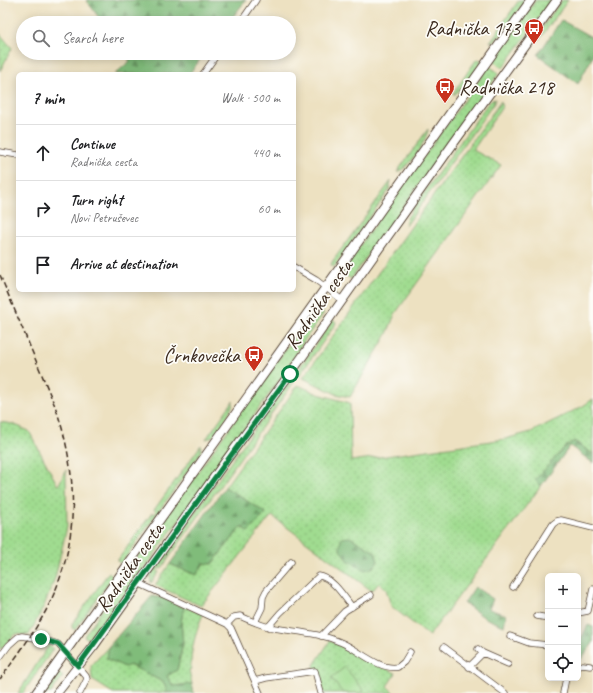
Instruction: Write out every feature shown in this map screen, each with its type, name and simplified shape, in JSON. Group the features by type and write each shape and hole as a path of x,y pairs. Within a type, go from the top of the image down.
{"main road":[{"name":"Radnička cesta","path":"36,693 532,0"},
{"name":"Radnička cesta","path":"57,693 138,583 557,0"}],"street":[{"path":"245,16 256,0"},
{"path":"204,72 213,60"},
{"path":"0,152 16,155"},
{"path":"296,268 316,280 342,300"},
{"path":"513,587 553,524 557,521 561,520 593,528"},
{"path":"256,622 262,608 263,597 266,591 291,562"},
{"path":"268,627 320,576 323,576 338,588 352,607"},
{"path":"138,583 227,624 231,628 260,693"},
{"path":"581,612 588,611 593,589"},
{"path":"321,636 345,611 371,595"},
{"path":"227,624 237,616 268,627 321,636 341,642 370,659 388,667 398,667 404,662 410,652"},
{"path":"537,616 545,617"},
{"path":"0,657 9,645 18,637 22,636 58,644 86,676 87,679 80,693"},
{"path":"510,636 529,643 545,645"},
{"path":"444,647 505,693"},
{"path":"478,649 483,653 508,664"},
{"path":"469,667 483,653"},
{"path":"581,665 590,666"},
{"path":"255,681 315,671 321,693"},
{"path":"563,693 565,681"}],"green space":[{"path":"86,0 246,0 233,16 98,16"},
{"path":"519,0 526,0 499,37 490,42"},
{"path":"536,0 552,0 503,68 493,60"},
{"path":"562,0 568,0 537,41 542,28"},
{"path":"561,20 593,38 593,56 578,84 538,55"},
{"path":"0,34 12,48 0,71"},
{"path":"479,59 482,61 470,78 454,95 454,92 476,60"},
{"path":"129,60 200,60 191,72 117,72 130,61"},
{"path":"489,66 499,73 351,279 341,272"},
{"path":"496,99 405,227 407,218 416,204 488,103 491,100"},
{"path":"501,101 502,107 473,150 501,165 395,314 387,334 350,397 336,394 303,378"},
{"path":"428,129 425,140 411,161 397,172"},
{"path":"391,181 389,190 385,196 334,267 331,265 332,262"},
{"path":"316,307 324,313 306,338 287,369 92,642 84,636 119,582"},
{"path":"333,320 336,322 335,325 299,376 299,370 302,364"},
{"path":"290,382 294,382 161,569 159,568 157,571 159,572 151,583 150,577 154,569 286,385"},
{"path":"298,385 318,394 350,403 351,461 505,439 531,432 583,406 593,399 593,454 574,441 535,480 541,486 429,636 391,606 386,589 379,583 372,591 272,516 201,606 155,585 170,564 196,575 204,563 212,564 242,526 247,532 265,513 225,487"},
{"path":"233,401 233,405 222,426 212,437 206,439"},
{"path":"0,422 13,424 29,431 58,486 66,470 67,527 55,578 44,606 29,635 15,634 0,650"},
{"path":"574,441 593,454 593,463 570,446 541,486 535,480 565,447"},
{"path":"201,445 201,452 197,458 121,564 117,561 152,513 154,514 156,512 154,510"},
{"path":"225,487 266,513 248,532 242,526 212,564 204,563 196,575 170,564"},
{"path":"350,537 375,552 378,561 374,567 365,570 349,561 340,550 341,538"},
{"path":"109,572 113,576 75,630 72,628 72,624"},
{"path":"475,587 493,599 489,609 506,615 504,626 485,618 464,603"},
{"path":"152,596 164,598 184,607 181,622 183,644 177,670 167,676 173,686 192,684 194,693 166,693 166,688 163,682 130,665 125,667 107,659 109,646"},
{"path":"184,607 203,614 191,655 191,669 189,670 192,684 173,686 166,676 177,670 183,644 181,622"},
{"path":"588,625 593,627 593,643 581,659 581,637"},
{"path":"330,641 396,673 387,686 394,693 324,693 317,669 315,669 314,665"},
{"path":"49,645 53,649 23,693 18,693"},
{"path":"109,646 107,659 130,665 163,682 166,688 166,693 113,693 92,680 91,666"},
{"path":"345,667 364,691 361,693 343,693 331,678"},
{"path":"55,670 63,676 51,693 39,693"}],"railway":[{"path":"0,275 55,406 69,459 72,486 70,539 64,565 55,591 43,616 0,679"}],"place":[{"name":"Radnička 173","path":"534,45"},
{"name":"Radnička 218","path":"445,104"},
{"name":"Črnkovečka","path":"254,372"}],"route":[{"path":"41,639 58,644 78,666 290,374"}]}
